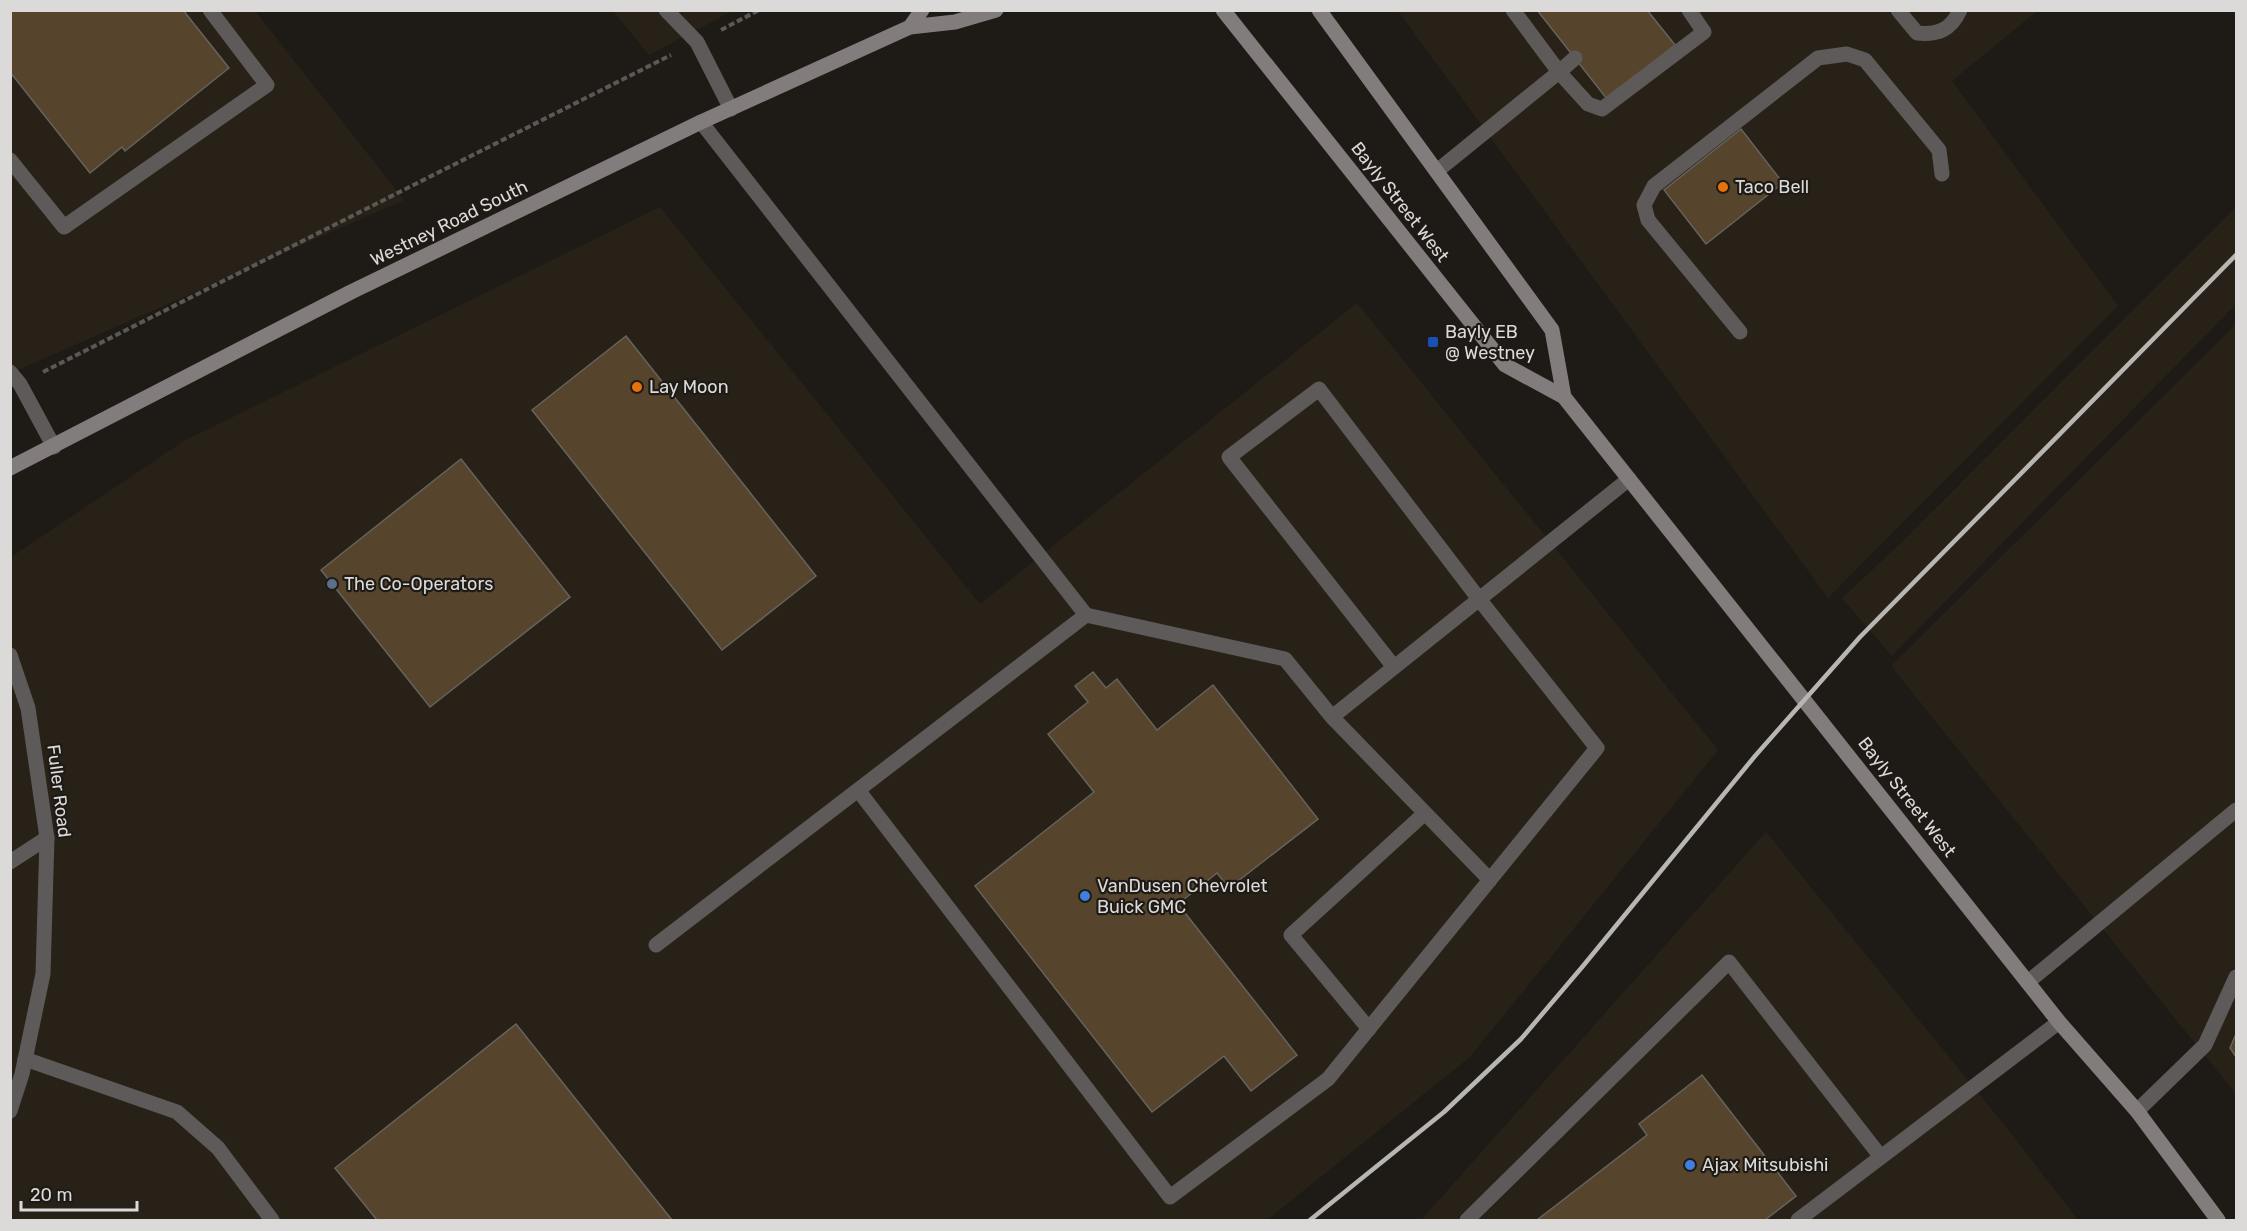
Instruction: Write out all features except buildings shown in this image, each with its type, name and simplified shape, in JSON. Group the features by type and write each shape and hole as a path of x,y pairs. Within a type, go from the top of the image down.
{"main road":[{"path":"910,27 922,10"},
{"name":"Westney Road South","path":"10,468 351,292 700,122 910,27 955,22 996,10"},
{"name":"Bayly Street West","path":"1223,10 1505,365 1564,397 2059,1022 2137,1111 2218,1221"},
{"name":"Bayly Street West","path":"1319,10 1552,330 1564,397"}],"street":[{"path":"10,160 64,227 267,85 210,10"},
{"path":"666,10 697,42 731,109"},
{"path":"1513,10 1559,72 1588,104 1602,109 1704,32 1689,10"},
{"path":"1898,10 1917,33 1934,35 1955,22 1960,10"},
{"path":"1740,332 1648,220 1644,205 1653,186 1663,178 1818,58 1847,54 1865,60 1939,150 1942,174"},
{"path":"1437,171 1575,58"},
{"path":"700,122 1086,615 1285,659 1332,717 1490,880"},
{"path":"15,378 54,447"},
{"path":"858,790 1170,1197 1328,1080 1597,748 1479,599 1319,389 1228,457 1394,668"},
{"path":"1332,717 1629,479"},
{"path":"656,945 1086,615"},
{"name":"Fuller Road","path":"10,655 28,708 47,838 43,974 25,1059 10,1111"},
{"path":"2028,982 2236,810"},
{"path":"1369,1029 1291,935 1425,813"},
{"path":"10,862 47,838"},
{"path":"1467,1221 1729,962 1881,1157"},
{"path":"2137,1111 2205,1045 2236,977"},
{"path":"1798,1221 2059,1022"},
{"path":"25,1059 177,1112 218,1148 272,1221"}],"path":[{"path":"15,378 759,10"}],"shaded area":[{"path":"11,11 255,11 404,200 11,373"},
{"path":"613,11 732,11 649,55"},
{"path":"1398,11 2037,11 1952,81 2118,306 1828,598"},
{"path":"660,207 980,604 1357,303 1718,750 1470,1057 1267,1220 11,1220 11,557 184,441"},
{"path":"2236,207 2236,304 1892,656 1842,598 1901,543"},
{"path":"2236,324 2236,1094 1891,666"},
{"path":"1766,832 2010,1132 2078,1220 1421,1220"}],"railway":[{"path":"1310,1220 1444,1112 1521,1039 1755,756 1860,637 2236,255"}],"place":[{"name":"Taco Bell","path":"1723,187"},
{"name":"Bayly EB @ Westney","path":"1433,342"},
{"name":"Lay Moon","path":"637,387"},
{"name":"The Co-Operators","path":"332,584"},
{"name":"VanDusen Chevrolet Buick GMC","path":"1085,896"},
{"name":"Ajax Mitsubishi","path":"1690,1165"}]}
